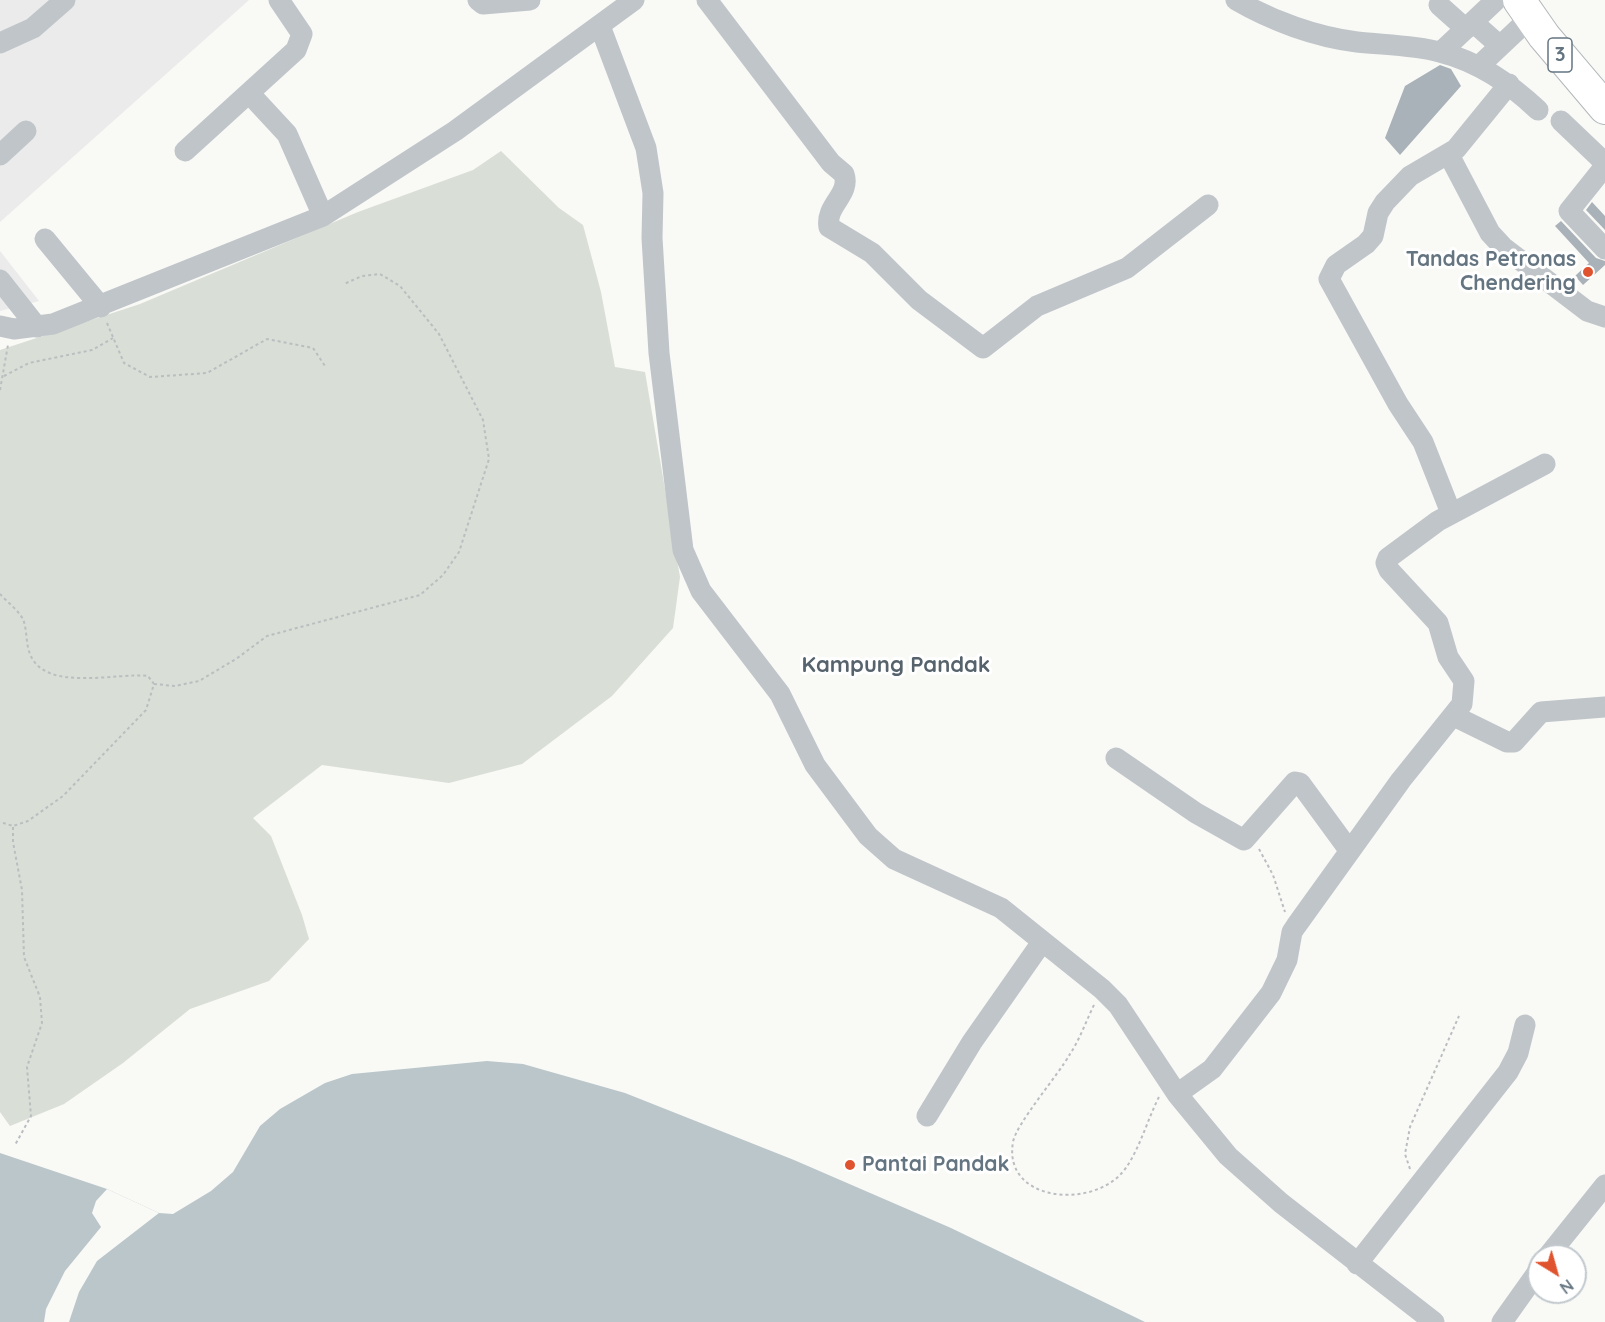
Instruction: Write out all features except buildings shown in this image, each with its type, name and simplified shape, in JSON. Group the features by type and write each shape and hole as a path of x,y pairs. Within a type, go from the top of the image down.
{"highway":[{"name":"3","path":"1534,3 1558,26 1605,82"},
{"name":"3","path":"1534,3 1605,108"}],"street":[{"path":"0,44 33,28 65,0"},
{"path":"185,151 296,50 302,34 279,0"},
{"path":"478,0 483,4 518,1"},
{"path":"7,327 37,327 53,324 101,307 323,216 455,131 634,0"},
{"path":"707,0 831,163 844,174 845,189 828,213 829,227 872,253 919,300 983,348 1037,306 1127,268 1208,205"},
{"path":"1236,0 1253,10 1314,33 1356,42 1410,46 1440,52 1479,66 1509,84 1538,110"},
{"path":"1440,52 1496,0"},
{"path":"1479,66 1500,46 1534,3"},
{"path":"1438,4 1500,46"},
{"path":"600,26 646,148 653,193 652,238 659,353 682,550 691,574 780,694 815,765 868,836 894,859 1001,908 1102,989 1118,1005 1172,1087 1228,1156 1357,1264 1434,1322"},
{"path":"1451,513 1423,442 1398,404 1329,279 1336,265 1366,244 1372,236 1378,213 1385,202 1410,176 1449,155 1509,84"},
{"path":"249,93 286,134 323,216"},
{"path":"1561,121 1605,164 1569,211 1605,249"},
{"path":"0,155 26,131"},
{"path":"1449,155 1490,233 1503,247 1587,311 1605,316"},
{"path":"45,239 101,307"},
{"path":"0,280 37,327"},
{"path":"1172,1087 1212,1069 1271,993 1287,960 1292,932 1349,850 1425,748 1454,717 1462,704 1464,681 1448,657 1438,623 1386,563 1394,552 1451,513 1545,464"},
{"path":"1454,717 1507,742 1514,742 1541,712 1605,706"},
{"path":"1116,758 1180,803 1244,840 1295,782 1300,783 1349,850"},
{"path":"927,1116 972,1042 1042,942"},
{"path":"1357,1264 1508,1072 1518,1053 1525,1025"},
{"path":"1558,1244 1605,1185"},
{"path":"1502,1322 1527,1287"}],"path":[{"path":"0,594 23,619 31,656 42,668 61,676 90,679 148,676 154,684 175,686 199,681 236,659 267,636 420,595 443,576 459,552 489,459 483,420 439,334 400,285 380,274 362,276 344,284"},
{"path":"101,307 124,363 150,377 207,373 267,339 313,348 325,366"},
{"path":"0,390 4,376 7,327"},
{"path":"4,376 29,363 92,350 113,338"},
{"path":"0,822 13,826 28,821 63,796 87,774 146,710 154,684"},
{"path":"13,826 23,911 24,957 40,997 42,1023 27,1067 31,1116 15,1145"},
{"path":"1244,840 1260,849 1269,865 1292,932"},
{"path":"1102,989 1070,1055 1013,1140 1012,1163 1026,1181 1050,1196 1080,1195 1107,1184 1120,1174 1172,1087"},
{"path":"1418,1186 1410,1169 1406,1142 1410,1127 1459,1016"}],"shaded area":[{"path":"0,0 249,0 0,222"},
{"path":"501,151 559,208 583,225 601,292 615,367 645,372 680,577 673,628 612,696 522,764 449,783 322,765 253,818 271,836 309,939 269,981 190,1009 123,1063 64,1104 10,1126 0,1112 0,350 140,304 358,212 473,170"},
{"path":"0,251 39,301 0,311"},
{"path":"487,1061 523,1064 625,1093 794,1160 951,1228 1145,1322 0,1322 0,1153 107,1189 159,1213 173,1214 211,1191 233,1172 260,1126 280,1109 325,1083 352,1074"}],"pier":[{"path":"107,1189 159,1213 97,1261 79,1292 69,1322 44,1322 46,1309 65,1271 101,1227 92,1213 96,1201"}],"place":[{"name":"Tandas Petronas Chendering","path":"1588,272"},
{"name":"Pantai Pandak","path":"850,1165"}],"district":[{"name":"Kampung Pandak","path":"896,665"}]}
